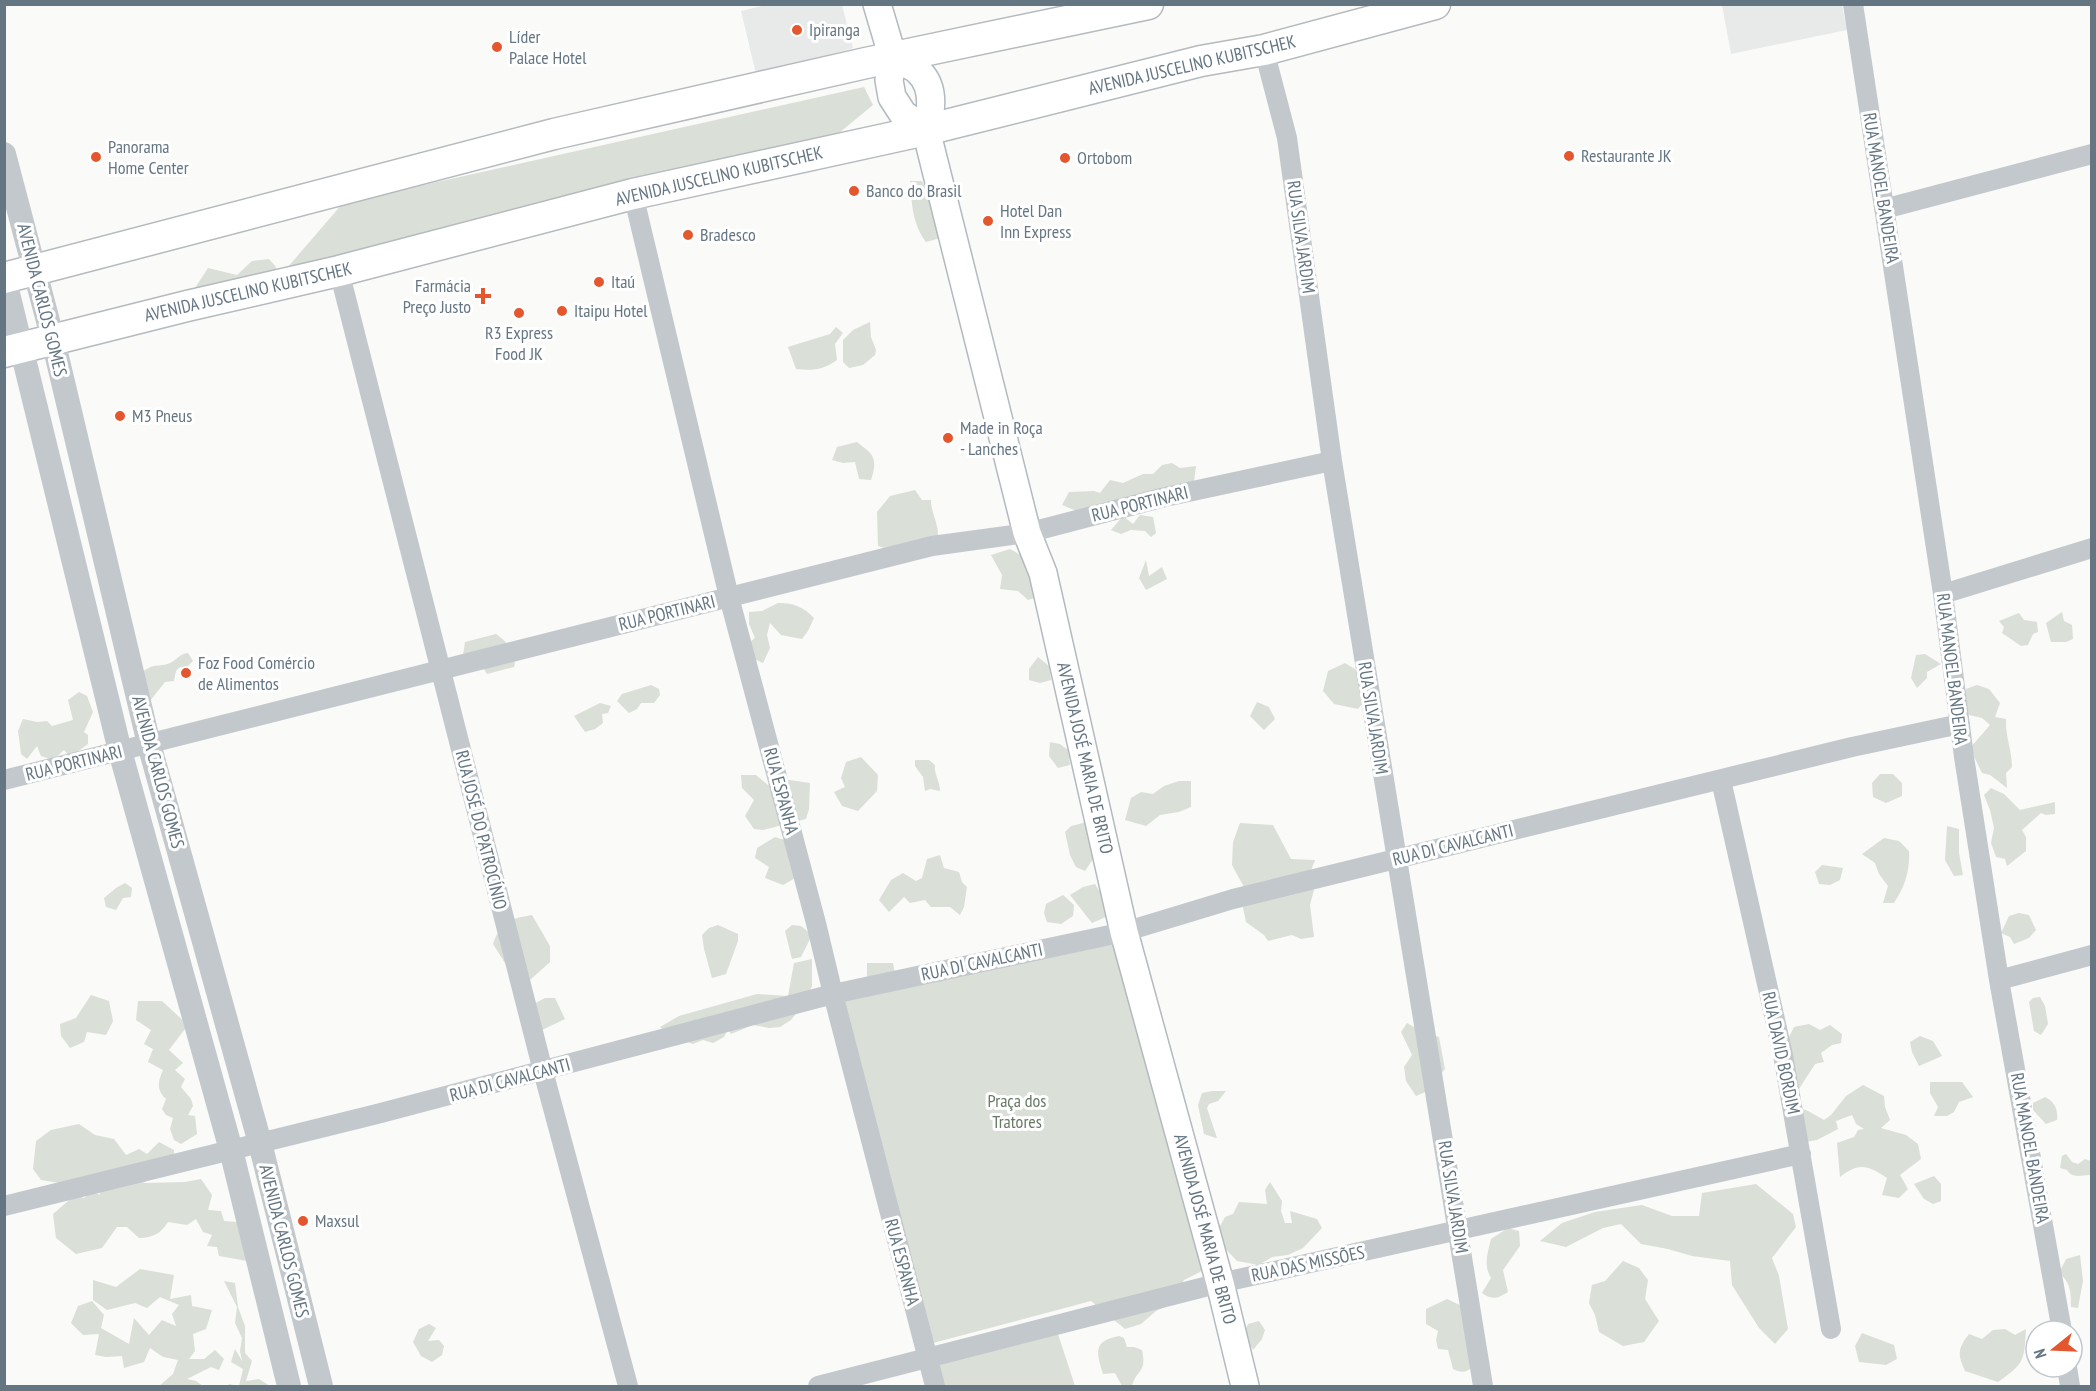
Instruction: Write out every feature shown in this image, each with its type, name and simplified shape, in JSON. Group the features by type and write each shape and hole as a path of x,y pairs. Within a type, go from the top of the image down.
{"main road":[{"path":"878,4 893,58 889,81 892,97 903,114 926,130 932,113 931,97 926,81 917,70 893,58"},
{"path":"5,278 554,134 1148,4"},
{"name":"AVENIDA JUSCELINO KUBITSCHEK","path":"13,350 339,271 633,194 926,130 1202,61 1264,50 1435,4"},
{"name":"AVENIDA JOSÉ MARIA DE BRITO","path":"926,130 1027,532 1043,573 1124,932 1220,1283 1245,1386"}],"street":[{"name":"RUA MANOEL BANDEIRA","path":"1853,4 2000,980 2060,1319"},
{"name":"RUA SILVA JARDIM","path":"1264,50 1287,138 1332,461 1483,1386"},
{"name":"AVENIDA CARLOS GOMES","path":"4,154 53,340 149,744 260,1143 321,1386"},
{"path":"1884,209 2091,154"},
{"name":"RUA ESPANHA","path":"633,194 729,597 935,1386"},
{"name":"RUA JOSÉ DO PATROCÍNIO","path":"339,271 543,1071 628,1386"},
{"name":"AVENIDA CARLOS GOMES","path":"5,278 13,350 120,751 231,1150 290,1386"},
{"name":"RUA PORTINARI","path":"4,780 932,546 1027,532 1166,497 1332,461"},
{"path":"1943,594 2091,548"},
{"name":"RUA DI CAVALCANTI","path":"4,1206 543,1071 833,994 1124,932 1233,899 1852,747 1960,724"},
{"name":"RUA DAVID BORDIM","path":"1720,780 1783,1055 1831,1329"},
{"path":"2000,980 2091,955"},
{"name":"RUA DAS MISSÕES","path":"818,1386 1220,1283 1801,1154"}],"shaded area":[{"name":"Ipiranga","path":"766,5 842,5 853,48 757,78 741,11"},
{"path":"1722,5 1842,5 1847,30 1731,54"}],"green space":[{"path":"864,87 873,105 828,142 287,268 343,203"},
{"path":"910,181 922,181 944,237 926,242 921,235 914,213"},
{"path":"269,259 276,267 278,281 206,299 195,288 208,268 237,275 252,261"},
{"path":"870,322 875,355 863,365 849,368 843,362 843,340 853,330"},
{"path":"836,327 843,333 835,344 837,360 817,369 796,369 788,347 830,334"},
{"path":"857,442 873,458 874,467 871,480 859,479 855,462 843,463 832,460 837,447"},
{"path":"1172,463 1180,468 1196,466 1193,490 1162,487 1148,497 1084,514 1062,505 1069,492 1094,491 1100,493 1110,480 1123,483 1143,474 1153,474 1162,465"},
{"path":"915,490 922,500 931,500 938,535 926,545 892,550 878,546 877,512 890,496"},
{"path":"1140,515 1153,517 1156,533 1151,537 1145,531 1131,530 1121,534 1111,530 1123,516 1133,524"},
{"path":"1010,549 1024,557 1038,597 1028,600 1018,591 1000,589 1002,575 991,555"},
{"path":"1146,560 1149,576 1162,567 1167,579 1146,590 1139,578"},
{"path":"778,603 798,606 814,618 802,639 781,635 770,623 767,635 770,648 763,663 750,657 747,644 755,638 749,624 749,612 762,611"},
{"path":"2062,612 2064,621 2072,625 2073,639 2066,642 2051,642 2046,623"},
{"path":"2019,613 2024,620 2037,622 2038,632 2033,634 2028,645 2021,646 2002,633 2004,627 1999,621"},
{"path":"496,634 508,644 513,652 514,667 487,674 482,666 463,655 465,642"},
{"path":"188,653 193,661 185,669 180,667 176,671 174,681 165,682 150,701 142,672 151,667 170,663"},
{"path":"1925,654 1941,664 1927,672 1927,678 1917,688 1911,678 1916,655"},
{"path":"1038,657 1049,666 1051,680 1040,683 1029,680 1029,669"},
{"path":"1345,663 1358,671 1367,698 1358,709 1334,704 1323,691 1328,671"},
{"path":"651,685 659,689 660,695 654,703 641,703 637,709 629,713 617,701 622,694"},
{"path":"1977,685 1989,689 2000,703 1995,717 2006,719 2012,767 2006,773 2007,788 1990,775 1982,773 1970,748 1990,725 1982,718 1969,715 1961,701 1966,689"},
{"path":"79,692 87,696 93,712 84,732 88,735 88,744 70,757 64,750 53,760 41,756 37,746 27,759 21,754 18,731 23,719 37,722 47,721 52,726 73,720 68,700"},
{"path":"1257,702 1269,707 1275,719 1264,730 1250,716"},
{"path":"600,703 611,706 608,713 602,714 603,723 585,732 574,716"},
{"path":"1050,742 1060,744 1068,750 1070,765 1058,768 1049,756"},
{"path":"861,757 878,775 877,791 858,811 842,806 834,792 845,787 841,778 846,762"},
{"path":"915,760 929,760 935,765 940,791 930,789 925,791 923,777 915,766"},
{"path":"1880,774 1893,774 1902,783 1902,796 1886,803 1873,797 1872,783"},
{"path":"741,775 756,775 768,785 783,779 810,783 809,809 806,819 763,830 754,829 745,816 754,800 742,788"},
{"path":"1179,781 1191,781 1191,807 1179,812 1160,815 1146,826 1125,820 1131,798 1141,792 1153,794 1164,786"},
{"path":"1991,788 2004,794 2020,810 2055,802 2055,814 2041,813 2022,830 2026,837 2026,851 2007,866 2005,859 1996,857 1991,843 1994,828 1984,795"},
{"path":"1087,822 1097,853 1085,871 1076,867 1070,855 1065,832 1071,826"},
{"path":"1240,823 1273,825 1291,859 1315,860 1305,886 1314,890 1310,905 1314,937 1301,939 1292,935 1268,941 1264,935 1246,922 1242,903 1246,891 1232,865 1233,842"},
{"path":"1947,826 1959,829 1959,853 1963,875 1954,876 1945,860"},
{"path":"775,837 797,844 803,869 783,885 765,878 769,867 755,858 757,848"},
{"path":"1884,838 1899,841 1909,851 1906,878 1894,903 1883,903 1888,886 1879,874 1875,863 1862,854"},
{"path":"940,855 944,868 959,872 962,882 967,887 964,907 960,915 950,907 931,907 925,900 910,903 904,897 889,912 879,900 891,880 903,873 916,881 922,878 927,859"},
{"path":"1822,865 1843,868 1840,880 1830,885 1819,884 1815,872"},
{"path":"125,883 132,888 131,897 123,898 116,910 106,907 104,898"},
{"path":"1095,884 1105,900 1108,916 1092,923 1070,895 1083,887"},
{"path":"1063,895 1074,905 1073,916 1061,924 1047,922 1044,913 1046,904"},
{"path":"2019,913 2029,915 2036,930 2029,938 2014,944 2010,937 2001,933 2009,916"},
{"path":"532,915 550,946 550,962 530,980 510,971 493,944 499,930 507,922"},
{"path":"718,925 738,934 738,941 726,974 712,978 702,935 709,928"},
{"path":"792,925 801,926 812,935 801,957 792,959 785,931"},
{"name":"Praça dos Tratores","path":"1124,934 1186,1212 1212,1228 1217,1254 1200,1272 1184,1280 1171,1304 1156,1311 1141,1324 1125,1329 1091,1301 933,1343 837,1003 867,978 867,963 893,963 897,984"},
{"path":"812,959 812,986 799,1010 791,1020 780,1027 769,1028 753,1025 731,1034 728,1029 724,1037 713,1043 703,1040 693,1044 673,1037 660,1027 679,1016 757,994 788,996 794,963"},
{"path":"91,995 109,1001 113,1021 106,1035 87,1032 84,1042 70,1048 61,1036 60,1024 76,1018"},
{"path":"2040,997 2045,1006 2048,1024 2041,1035 2034,1031 2029,1002 2033,998"},
{"path":"545,998 555,998 565,1019 542,1030 530,1006"},
{"path":"138,1001 162,1001 188,1025 169,1050 183,1063 175,1070 185,1079 181,1087 191,1099 193,1106 188,1115 195,1116 197,1134 181,1144 174,1140 170,1129 173,1118 166,1115 162,1109 166,1099 159,1085 163,1070 148,1062 153,1049 144,1044 151,1030 136,1020"},
{"path":"1407,1023 1439,1037 1445,1069 1425,1092 1416,1096 1406,1081 1404,1067 1412,1055 1401,1032"},
{"path":"1809,1024 1820,1030 1830,1025 1842,1034 1841,1043 1832,1045 1821,1053 1824,1062 1815,1064 1799,1089 1788,1039 1794,1027"},
{"path":"1920,1036 1933,1041 1942,1056 1919,1066 1910,1042"},
{"path":"1930,1082 1962,1082 1973,1097 1959,1102 1954,1112 1947,1116 1934,1116 1938,1107 1930,1093"},
{"path":"1863,1085 1884,1096 1890,1120 1881,1128 1906,1135 1918,1144 1921,1159 1900,1175 1908,1189 1899,1198 1882,1195 1887,1178 1869,1168 1858,1167 1840,1177 1837,1143 1854,1137 1858,1130 1864,1129 1856,1124 1852,1115 1836,1121 1838,1129 1817,1140 1799,1143 1785,1126 1793,1105 1824,1120 1846,1096"},
{"path":"1226,1091 1218,1101 1209,1104 1207,1108 1217,1138 1204,1134 1198,1105 1202,1093"},
{"path":"2045,1097 2053,1104 2057,1116 2057,1120 2046,1124 2033,1110 2033,1103"},
{"path":"79,1124 95,1135 114,1139 126,1155 139,1149 147,1154 159,1142 174,1150 173,1174 156,1175 143,1183 185,1182 201,1179 212,1195 208,1210 221,1211 224,1221 237,1222 247,1261 219,1256 217,1247 207,1246 212,1235 203,1232 196,1219 187,1225 168,1222 156,1234 144,1238 139,1238 127,1227 117,1227 102,1248 76,1254 56,1238 53,1214 75,1195 84,1198 92,1191 100,1195 99,1189 41,1180 33,1169 36,1141 51,1130"},
{"path":"2066,1154 2072,1162 2078,1164 2085,1159 2091,1161 2091,1175 2075,1176 2060,1168 2062,1156"},
{"path":"1934,1176 1941,1184 1941,1201 1933,1204 1924,1199 1914,1184"},
{"path":"1270,1182 1282,1201 1281,1211 1285,1223 1292,1223 1290,1211 1317,1219 1322,1228 1303,1248 1288,1255 1272,1257 1259,1265 1237,1261 1218,1241 1220,1226 1225,1217 1233,1214 1239,1202 1267,1204 1265,1190"},
{"path":"1756,1184 1793,1214 1796,1227 1772,1258 1779,1276 1788,1329 1775,1344 1759,1328 1732,1285 1730,1261 1692,1256 1641,1244 1621,1224 1603,1228 1566,1247 1540,1241 1562,1223 1595,1212 1642,1205 1672,1216 1699,1216 1702,1193"},
{"path":"1508,1228 1519,1231 1520,1246 1503,1270 1508,1292 1492,1298 1482,1293 1491,1278 1487,1263 1491,1239"},
{"path":"2080,1255 2083,1281 2078,1308 2071,1307 2070,1288 2059,1273 2066,1259"},
{"path":"1623,1261 1639,1268 1648,1280 1645,1299 1659,1321 1644,1342 1623,1346 1599,1332 1589,1303 1592,1285 1605,1281"},
{"path":"140,1269 174,1275 170,1299 191,1295 192,1306 212,1310 206,1329 193,1334 195,1351 189,1359 204,1359 215,1350 224,1359 219,1370 211,1367 187,1379 203,1386 159,1386 173,1374 178,1360 163,1357 150,1348 144,1362 124,1368 122,1356 95,1355 99,1334 83,1335 71,1323 78,1306 92,1301 104,1315 101,1328 129,1344 134,1318 149,1335 162,1320 176,1326 172,1314 179,1305 160,1297 147,1308 135,1303 107,1310 93,1300 93,1280 116,1287"},
{"path":"224,1281 235,1283 238,1307 245,1326 245,1353 252,1361 246,1381 259,1379 270,1386 239,1386 243,1369 231,1362 235,1349 242,1361 240,1351 242,1338 235,1323 237,1307"},
{"path":"1447,1299 1464,1307 1475,1363 1466,1371 1453,1369 1448,1350 1438,1349 1436,1340 1438,1331 1426,1324 1426,1309"},
{"path":"1259,1321 1265,1330 1262,1339 1253,1350 1243,1334 1248,1324"},
{"path":"429,1324 436,1328 428,1341 439,1340 444,1346 442,1355 432,1362 421,1356 413,1342 419,1329"},
{"path":"2005,1329 2015,1335 2024,1330 2024,1352 2021,1360 1998,1382 1965,1371 1960,1351 1969,1334 1982,1339 1993,1330"},
{"path":"1057,1331 1075,1386 938,1386 931,1362"},
{"path":"1862,1333 1894,1345 1897,1359 1886,1365 1859,1362 1855,1346"},
{"path":"1119,1336 1124,1338 1127,1347 1142,1350 1142,1367 1132,1386 1122,1386 1115,1373 1103,1374 1098,1354 1101,1344"}],"place":[{"name":"Ipiranga","path":"797,30"},
{"name":"Líder Palace Hotel","path":"497,47"},
{"name":"Restaurante JK","path":"1569,156"},
{"name":"Panorama Home Center","path":"96,157"},
{"name":"Ortobom","path":"1065,158"},
{"name":"Banco do Brasil","path":"854,191"},
{"name":"Hotel Dan Inn Express","path":"988,221"},
{"name":"Bradesco","path":"688,235"},
{"name":"Itaú","path":"599,282"},
{"name":"Farmácia Preço Justo","path":"483,296"},
{"name":"Itaipu Hotel","path":"562,311"},
{"name":"R3 Express Food JK","path":"519,313"},
{"name":"M3 Pneus","path":"120,416"},
{"name":"Made in Roça - Lanches","path":"948,438"},
{"name":"Foz Food Comércio de Alimentos","path":"186,673"},
{"name":"Maxsul","path":"303,1221"}]}
